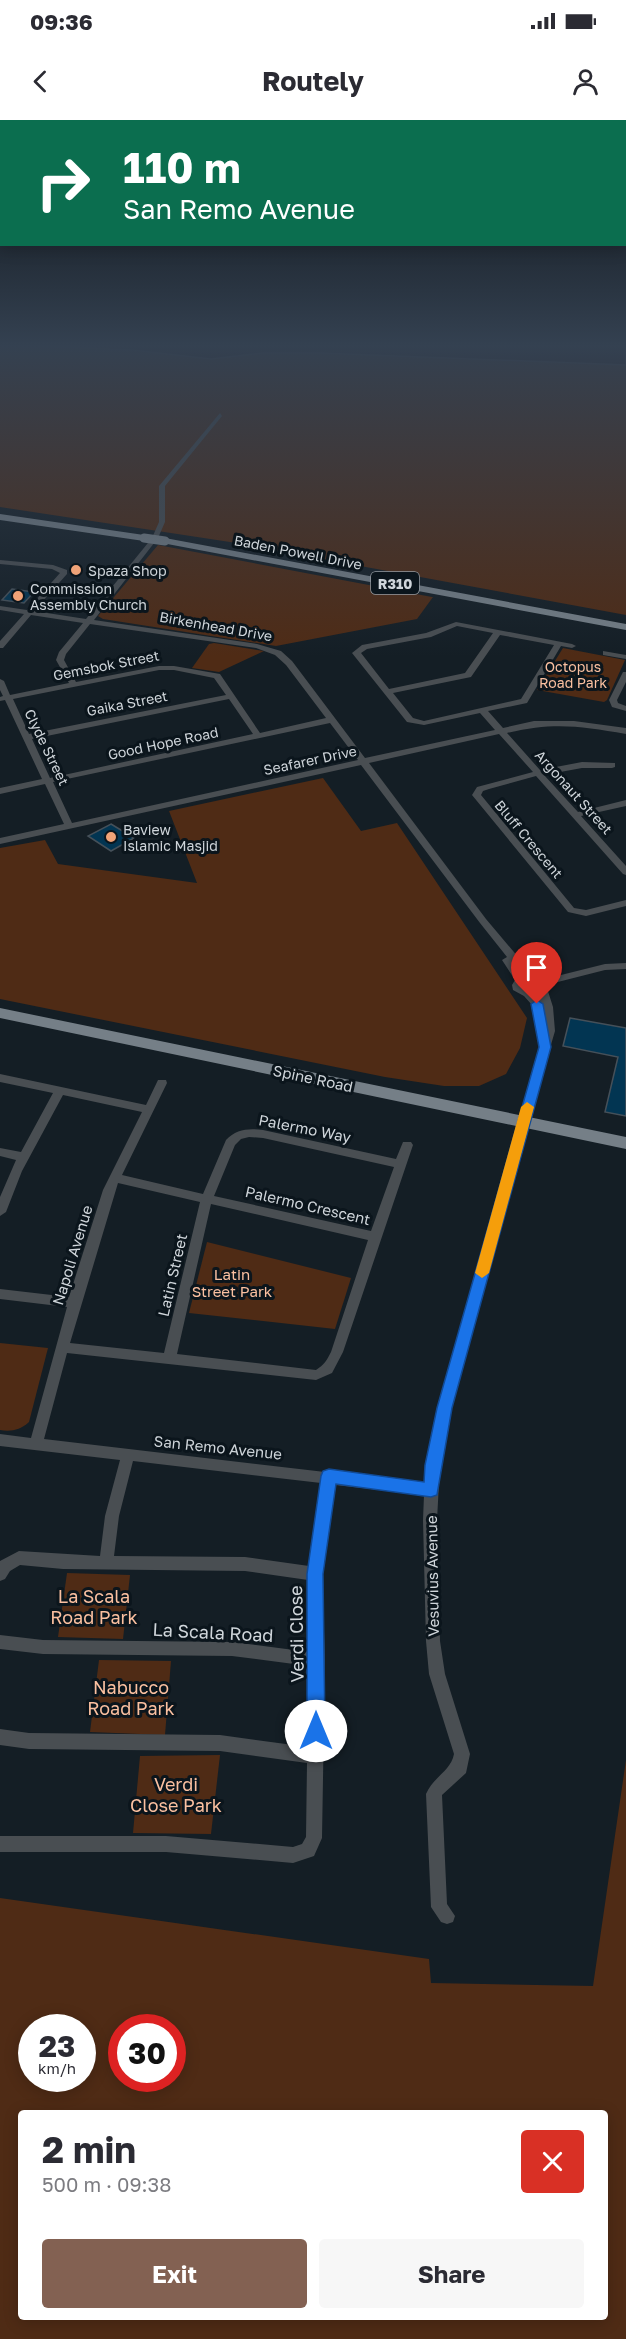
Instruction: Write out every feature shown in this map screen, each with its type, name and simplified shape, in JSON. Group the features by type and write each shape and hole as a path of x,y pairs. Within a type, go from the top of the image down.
{"main road":[{"name":"Baden Powell Drive","path":"0,517 165,541 626,627"},
{"name":"Spine Road","path":"0,1013 626,1143"}],"street":[{"path":"74,685 60,657 159,533 162,522 162,486 192,450"},
{"path":"0,562 52,567 64,572 0,646"},
{"name":"Birkenhead Drive","path":"0,608 273,650 284,657 483,921 533,983 550,1018 550,1031 523,1121"},
{"path":"559,644 524,701 416,723 410,720 357,656 358,650 428,635 456,624 572,646"},
{"path":"388,692 468,675 498,632"},
{"path":"606,653 626,657"},
{"name":"Gemsbok Street","path":"4,699 159,668 174,668 213,675 220,680 258,736"},
{"path":"626,674 613,702 626,709"},
{"name":"Clyde Street","path":"0,681 4,699 27,737 69,826"},
{"name":"Gaika Street","path":"27,737 231,696"},
{"name":"Argonaut Street","path":"483,711 626,872"},
{"name":"Good Hope Road","path":"0,791 332,720"},
{"name":"Seafarer Drive","path":"0,841 501,731 552,722 626,731"},
{"path":"541,774 585,764 612,765"},
{"name":"Bluff Crescent","path":"541,774 486,787 480,789 476,795 571,910 586,914 626,903"},
{"path":"576,815 626,803"},
{"path":"528,994 539,992 533,983 605,967 626,966"},
{"name":"Birkenhead Drive","path":"533,983 517,985 518,990 528,994 537,1004 545,1047"},
{"path":"0,1078 148,1109"},
{"name":"Napoli Avenue","path":"36,1444 74,1303 114,1178 162,1083"},
{"path":"0,1212 23,1157 60,1091"},
{"name":"Vesuvius Avenue","path":"447,1916 439,1906 434,1794 438,1787 460,1767 462,1754 437,1674 433,1641 431,1490 433,1465 444,1408 523,1121"},
{"name":"Palermo Way","path":"207,1198 230,1143 237,1136 247,1132 400,1164"},
{"path":"375,1238 407,1145"},
{"path":"0,1152 23,1157"},
{"name":"Palermo Crescent","path":"62,1347 316,1375 328,1370 337,1352 375,1238 114,1178"},
{"name":"Latin Street","path":"169,1359 207,1198"},
{"path":"0,1294 74,1303"},
{"name":"San Remo Avenue","path":"0,1440 329,1476 431,1490"},
{"path":"106,1563 112,1516 129,1454"},
{"name":"Verdi Close","path":"0,1844 166,1844 223,1847 293,1856 308,1850 314,1838 315,1574 329,1476"},
{"name":"Verdi Close","path":"0,1574 5,1566 19,1557 63,1562 245,1564 315,1574"},
{"name":"La Scala Road","path":"0,1642 43,1647 232,1649 316,1660"},
{"path":"0,1737 29,1741 220,1743 316,1755"}],"green space":[{"path":"0,450 626,450 626,615 230,542 0,507"},
{"path":"158,545 433,597 417,619 276,646 103,619 98,616"},
{"path":"209,644 264,651 219,672 192,668"},
{"name":"Octopus Road Park","path":"563,648 625,660 607,700 604,702 537,690"},
{"path":"323,778 361,831 397,823 527,1018 520,1048 506,1074 479,1086 444,1086 385,1077 0,999 0,848 45,840 58,864 197,883 169,811"},
{"name":"Latin Street Park","path":"207,1242 351,1278 335,1329 189,1313"},
{"path":"0,1343 48,1348 29,1422 19,1429 0,1430"},
{"name":"La Scala Road Park","path":"67,1573 130,1575 123,1639 58,1637"},
{"name":"Nabucco Road Park","path":"99,1660 171,1661 165,1735 90,1732"},
{"name":"Verdi Close Park","path":"220,1755 211,1834 133,1833 140,1756"},
{"path":"626,1760 626,2339 0,2339 0,1898 429,1959 431,1983 593,1986"}],"building":[{"name":"Commission Assembly Church","path":"12,589 34,592 24,603 2,600"},
{"name":"Baview Islamic Masjid","path":"111,824 134,838 111,851 88,836"},
{"path":"570,1018 626,1028 626,1116 605,1112 618,1057 563,1046"}],"slow traffic":[{"path":"482,1273 527,1107"}],"place":[{"name":"Spaza Shop","path":"76,570"},
{"name":"Commission Assembly Church","path":"18,596"},
{"name":"Baview Islamic Masjid","path":"111,837"}],"route":[{"path":"316,1731 315,1574 329,1476 431,1490 433,1465 444,1408 545,1047 537,1004"}]}
